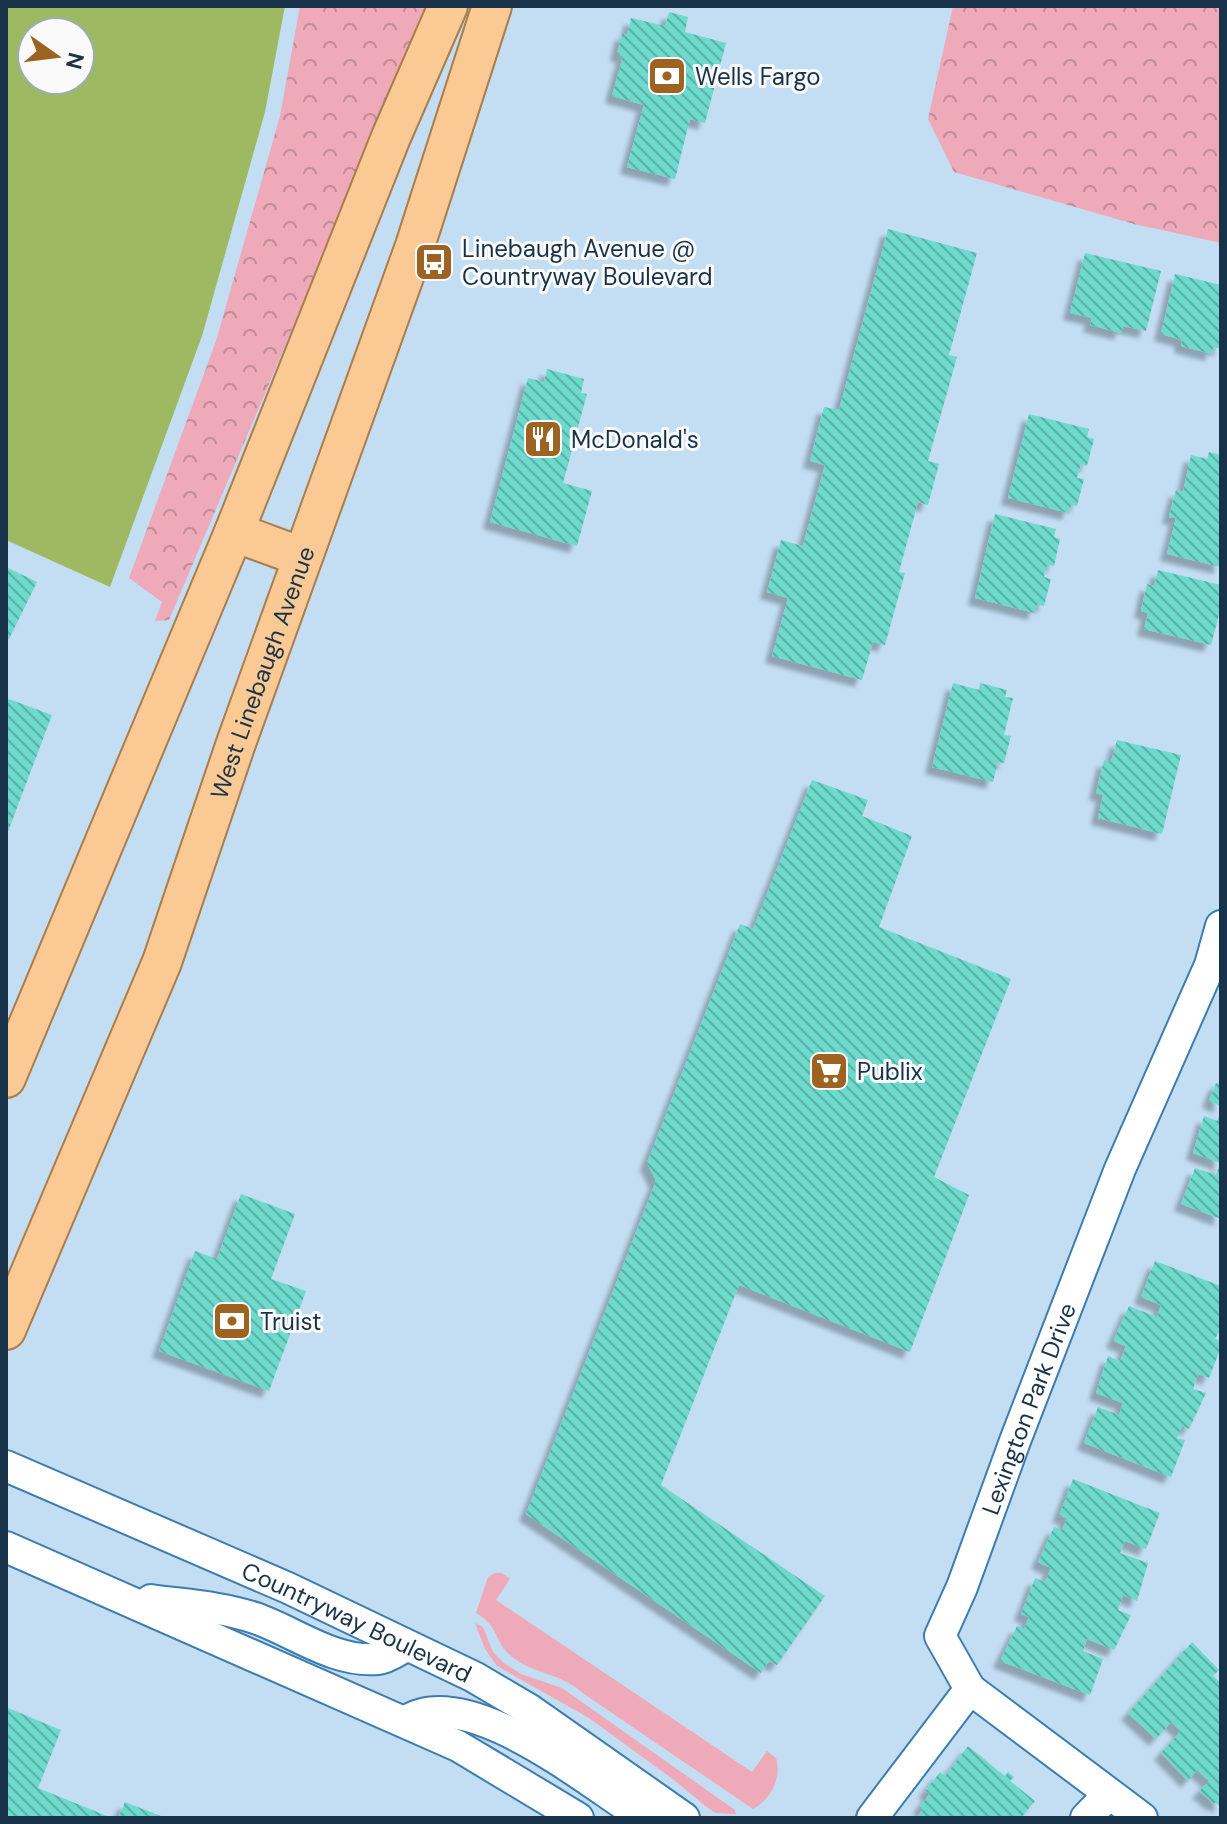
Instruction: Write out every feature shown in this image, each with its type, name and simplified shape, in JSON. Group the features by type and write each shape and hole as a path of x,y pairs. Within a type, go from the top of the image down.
{"main road":[{"path":"6,1078 234,532 391,137 448,6"},
{"name":"West Linebaugh Avenue","path":"6,1330 162,962 235,746 415,246 492,6"},
{"path":"234,532 302,557"}],"street":[{"name":"Lexington Park Drive","path":"1142,1818 970,1689 940,1636 962,1587 1120,1169 1210,965 1221,926"},
{"name":"Countryway Boulevard","path":"6,1466 288,1588 474,1677 530,1710 684,1818"},
{"path":"6,1547 458,1746 578,1818"},
{"path":"122,1597 213,1607 259,1619 315,1645 359,1658 381,1659 406,1646"},
{"path":"872,1818 970,1689"},
{"path":"405,1722 415,1716 434,1712 458,1712 488,1721 645,1818"},
{"path":"1086,1818 1109,1794"}],"green space":[{"path":"300,6 429,6 169,620 155,621 162,602 129,578 216,341 280,116"},
{"path":"953,6 1221,6 1221,243 1134,224 954,172 928,119"},
{"path":"502,1573 510,1579 496,1600 752,1772 767,1751 776,1758 776,1780 765,1800 753,1809 575,1687 511,1656 489,1624 476,1613 488,1577"},
{"path":"475,1623 483,1627 493,1652 504,1663 521,1674 562,1688 735,1810 736,1814 716,1813 589,1718 497,1666 485,1649"}],"shaded area":[{"path":"6,6 285,6 265,112 202,336 110,587 6,540"}],"building":[{"name":"Wells Fargo","path":"669,12 688,17 685,32 726,43 705,123 690,119 675,179 627,167 644,105 612,96 623,56 617,54 622,33 627,35 631,18 665,26"},
{"path":"888,229 977,253 949,355 957,357 928,461 939,464 928,505 918,502 899,572 905,573 885,645 873,642 862,680 772,656 788,598 767,592 781,540 803,546 825,465 810,461 824,407 839,410"},
{"path":"1085,253 1161,271 1146,331 1123,326 1121,333 1090,325 1092,318 1070,313"},
{"path":"1175,274 1221,285 1221,349 1213,347 1212,354 1181,346 1182,340 1161,334"},
{"name":"McDonald's","path":"547,369 584,379 581,393 587,394 563,483 592,491 577,546 490,522 528,378 544,382"},
{"path":"1029,414 1089,429 1087,437 1094,439 1087,466 1081,464 1077,478 1084,479 1077,506 1071,505 1069,513 1008,498"},
{"path":"1209,452 1221,455 1221,567 1167,554 1176,518 1169,517 1176,490 1183,492 1191,455 1207,459"},
{"path":"995,514 1056,529 1054,537 1060,539 1054,566 1047,564 1044,577 1051,579 1044,606 1037,604 1035,613 975,598"},
{"path":"6,567 37,582 9,639 6,638"},
{"path":"1158,570 1221,585 1221,607 1211,645 1144,629 1148,613 1141,611 1147,584 1154,586"},
{"path":"953,683 979,690 980,683 1007,690 1005,697 1013,698 1004,735 1011,736 1004,763 998,762 993,782 932,767"},
{"path":"6,698 52,715 6,837"},
{"path":"1117,740 1181,755 1162,834 1098,818 1103,795 1096,793 1104,760 1111,762"},
{"name":"Publix","path":"812,780 868,800 862,816 912,836 879,927 1011,979 934,1177 969,1195 910,1352 739,1285 661,1485 825,1596 777,1665 769,1661 761,1673 526,1514 656,1181 647,1163 740,924 753,929"},
{"path":"1221,1078 1221,1106 1209,1101"},
{"path":"1221,1110 1221,1219 1181,1204 1195,1168 1216,1175 1220,1163 1193,1153 1204,1116 1217,1121"},
{"name":"Truist","path":"241,1194 295,1214 271,1279 306,1291 269,1391 159,1351 195,1251 217,1259"},
{"path":"1155,1261 1221,1286 1221,1328 1215,1339 1221,1341 1221,1347 1209,1378 1198,1374 1193,1389 1206,1393 1189,1429 1182,1426 1177,1438 1185,1440 1171,1477 1084,1443 1098,1407 1119,1415 1123,1403 1096,1393 1108,1356 1120,1361 1126,1346 1113,1341 1129,1306 1157,1317 1161,1305 1141,1297"},
{"path":"1073,1479 1160,1513 1146,1549 1125,1541 1120,1553 1148,1563 1137,1601 1123,1595 1118,1610 1131,1615 1114,1650 1087,1639 1083,1651 1103,1659 1090,1695 1000,1661 1017,1626 1024,1629 1029,1617 1021,1614 1035,1578 1045,1582 1051,1568 1038,1562 1054,1527 1062,1530 1067,1518 1059,1516"},
{"path":"1192,1642 1219,1670 1213,1676 1221,1683 1221,1807 1199,1791 1209,1781 1197,1770 1188,1781 1161,1753 1181,1731 1171,1722 1156,1739 1128,1713"},
{"path":"8,1708 61,1730 38,1788 112,1818 6,1818"},
{"path":"968,1746 1005,1776 1008,1772 1014,1777 1010,1781 1035,1801 1021,1818 916,1818 923,1809 920,1806 930,1794 925,1791 940,1772 945,1776"},
{"path":"125,1802 166,1818 118,1818"}],"place":[{"name":"Wells Fargo","path":"667,76"},
{"name":"Linebaugh Avenue @ Countryway Boulevard","path":"434,262"},
{"name":"McDonald's","path":"543,439"},
{"name":"Publix","path":"829,1071"},
{"name":"Truist","path":"232,1321"}]}
